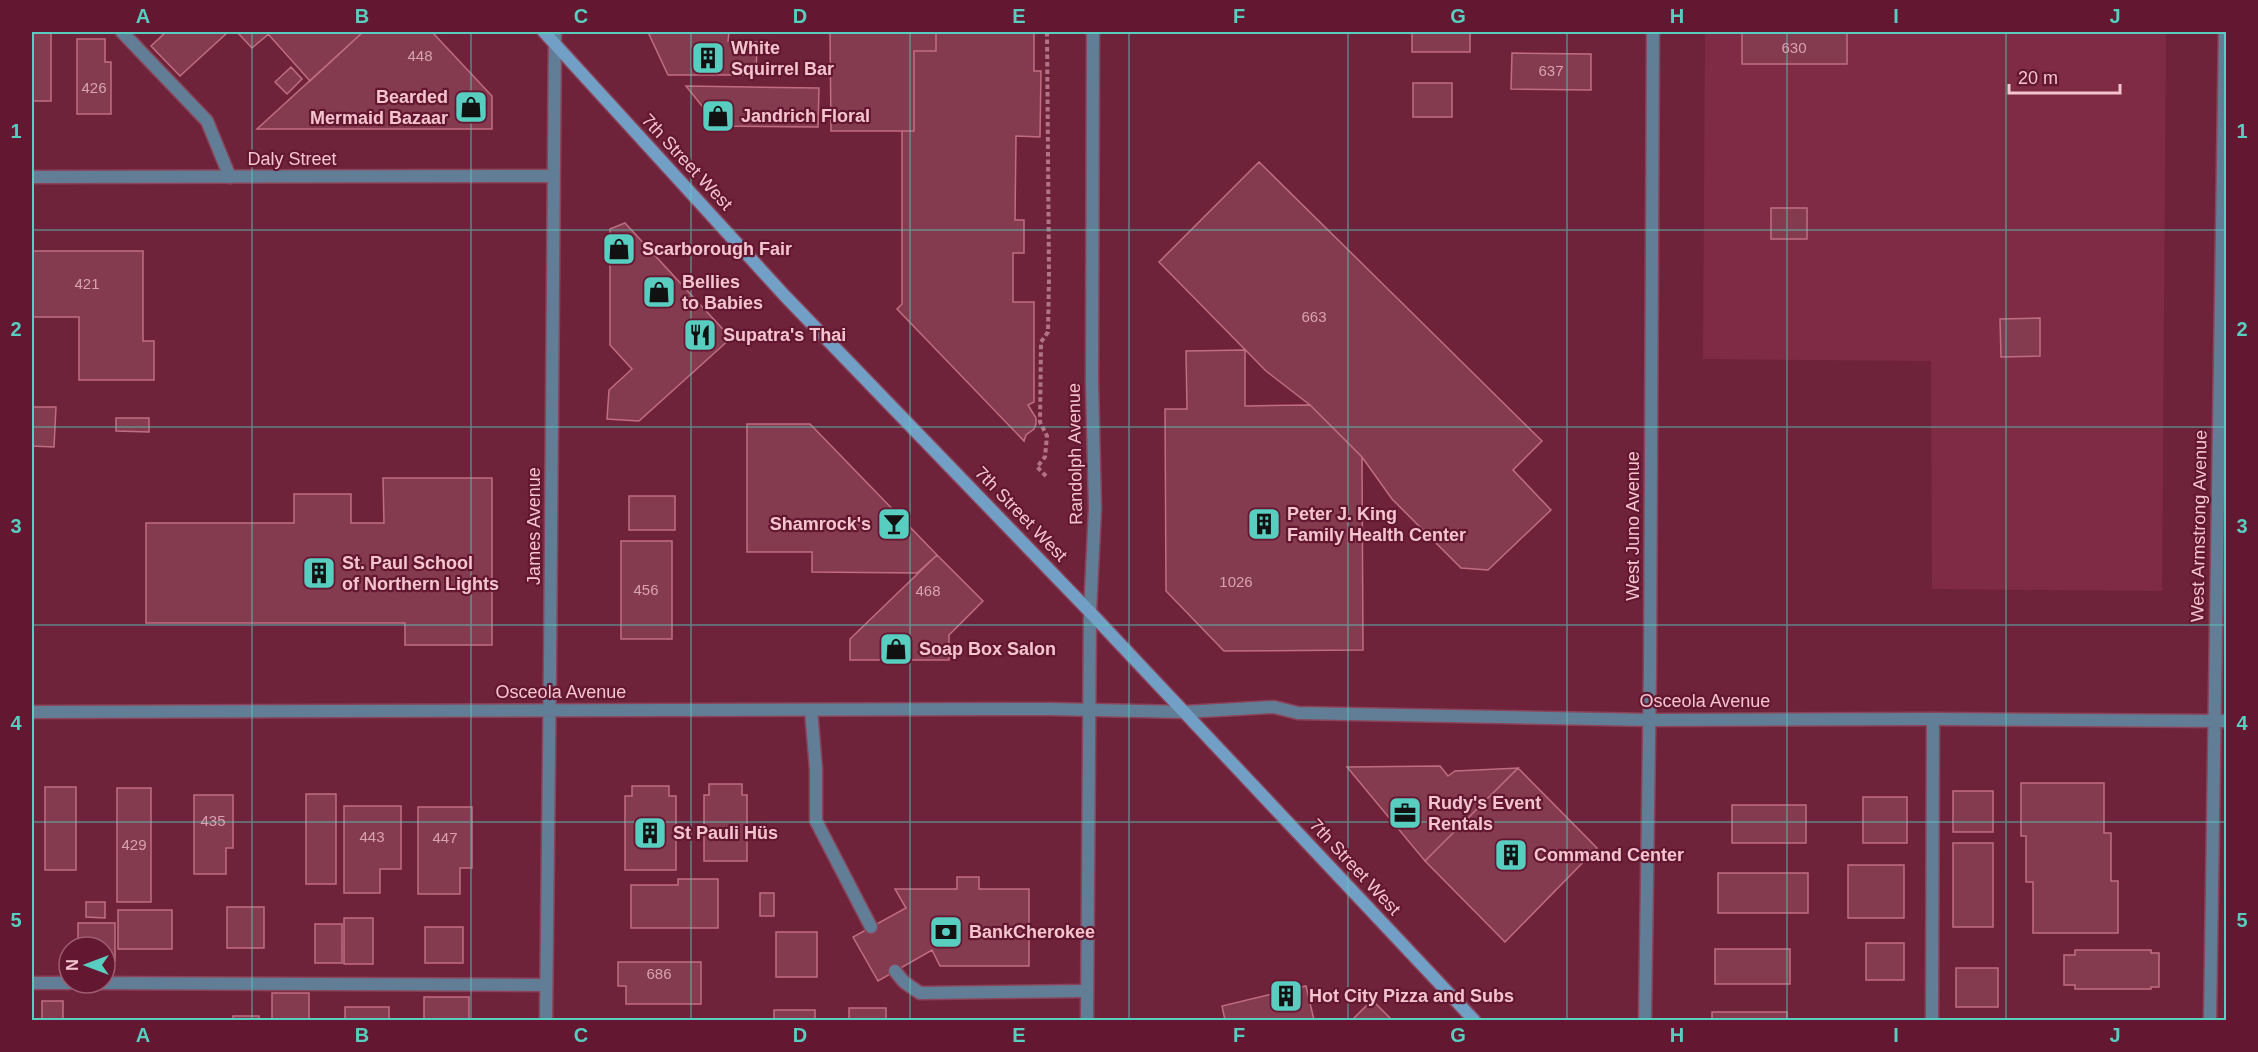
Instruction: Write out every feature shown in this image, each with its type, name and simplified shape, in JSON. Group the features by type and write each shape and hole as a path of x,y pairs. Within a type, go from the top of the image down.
{"main road":[{"name":"7th Street West","path":"544,32 785,296 1090,612 1474,1020"}],"street":[{"path":"122,32 207,121 230,177"},
{"name":"James Avenue","path":"546,1020 555,32"},
{"name":"Randolph Avenue","path":"1087,1020 1090,612 1095,509 1092,382 1093,32"},
{"name":"West Juno Avenue","path":"1645,1020 1650,720 1653,32"},
{"name":"West Armstrong Avenue","path":"2210,1020 2220,721 2225,32"},
{"name":"Daly Street","path":"32,177 554,176"},
{"name":"Osceola Avenue","path":"32,712 811,710 1184,712 1274,707 1298,713 1650,720 1933,718 2220,721"},
{"path":"811,710 816,769 816,821 871,927"},
{"path":"1932,1020 1933,718"},
{"path":"896,971 904,982 920,993 1087,991"},
{"path":"32,983 57,983"},
{"path":"117,983 546,985"}],"path":[{"path":"1046,476 1037,467 1045,457 1047,436 1040,422 1041,342 1048,332 1049,277 1047,32"}],"shaded area":[{"path":"1705,32 2166,32 2162,591 1932,589 1931,361 1703,359"}],"building":[{"path":"32,32 51,32 51,101 32,101"},
{"path":"166,32 228,32 180,76 151,46"},
{"path":"237,32 271,32 252,48"},
{"path":"271,32 363,32 310,81 268,34"},
{"path":"363,32 432,32 492,96 492,129 257,129"},
{"name":"White Squirrel Bar","path":"648,32 729,32 728,41 757,42 756,75 668,75"},
{"path":"830,32 936,32 936,51 914,51 914,131 831,131"},
{"path":"936,32 1034,32 1034,71 1041,71 1040,137 1016,136 1015,220 1024,220 1024,253 1013,253 1013,302 1034,302 1034,402 1028,405 1036,418 1036,424 1034,429 1026,435 1024,441 897,309 902,304 902,131 914,131 914,51 936,51"},
{"path":"1412,32 1470,32 1470,52 1412,52"},
{"path":"1742,32 1847,32 1847,64 1742,64"},
{"path":"77,39 105,39 105,62 111,62 111,114 77,114"},
{"path":"1512,53 1591,54 1591,90 1511,89"},
{"path":"291,67 302,79 287,94 275,82"},
{"path":"1413,83 1452,83 1452,117 1413,117"},
{"path":"686,86 819,88 818,127 718,126"},
{"path":"1259,162 1542,441 1513,470 1551,510 1488,570 1461,568 1392,499 1362,457 1310,405 1266,371 1159,262"},
{"path":"1771,208 1807,208 1807,239 1771,239"},
{"path":"625,223 731,338 639,421 607,419 609,390 632,369 610,345 610,229"},
{"path":"32,251 143,251 143,341 154,341 154,380 79,380 79,317 32,317"},
{"path":"2040,318 2040,356 2001,357 2000,319"},
{"name":"Peter J. King Family Health Center","path":"1245,350 1245,406 1310,405 1362,457 1363,650 1224,651 1166,591 1165,409 1187,409 1186,351"},
{"path":"32,407 56,407 54,447 32,446"},
{"path":"116,418 149,418 149,432 116,431"},
{"path":"747,424 810,424 937,555 917,573 812,572 812,552 747,552"},
{"name":"St. Paul School of Northern Lights","path":"383,478 492,478 492,645 405,645 405,623 146,623 146,523 294,523 294,494 351,494 351,523 384,523"},
{"path":"629,496 675,496 675,530 629,530"},
{"path":"621,541 672,541 672,639 621,639"},
{"path":"937,555 983,601 949,635 949,660 850,660 850,639"},
{"path":"1440,766 1448,776 1455,771 1518,768 1425,861 1347,767"},
{"name":"Command Center","path":"1518,768 1597,848 1505,942 1425,861"},
{"path":"2021,783 2104,783 2104,833 2111,833 2111,881 2118,881 2118,933 2033,933 2033,882 2026,882 2026,836 2021,836"},
{"path":"709,784 742,784 742,795 747,795 747,861 704,861 704,795 709,795"},
{"name":"St Pauli Hüs","path":"632,786 669,786 669,796 676,796 676,870 625,870 625,796 632,796"},
{"path":"45,787 76,787 76,870 45,870"},
{"path":"117,788 151,788 151,902 117,902"},
{"path":"1953,791 1993,791 1993,832 1953,832"},
{"path":"306,794 336,794 336,884 306,884"},
{"path":"194,795 233,795 233,848 226,848 226,874 194,874"},
{"path":"1863,797 1907,797 1907,843 1863,843"},
{"path":"1732,805 1806,805 1806,843 1732,843"},
{"path":"344,806 401,806 401,869 380,869 380,893 344,893"},
{"path":"418,807 472,807 472,868 460,868 460,894 418,894"},
{"path":"1953,843 1993,843 1993,927 1953,927"},
{"path":"1848,865 1904,865 1904,918 1848,918"},
{"path":"1718,873 1808,873 1808,913 1718,913"},
{"name":"BankCherokee","path":"957,877 979,877 979,889 1029,889 1029,966 940,966 932,950 878,981 853,937 906,908 895,889 957,889"},
{"path":"678,879 718,879 718,928 631,928 631,885 678,885"},
{"path":"760,893 774,893 774,916 760,916"},
{"path":"86,902 105,902 105,918 86,917"},
{"path":"227,907 264,907 264,948 227,948"},
{"path":"118,910 172,910 172,949 118,949"},
{"path":"344,918 373,918 373,964 344,964"},
{"path":"78,923 115,923 115,935 78,935"},
{"path":"315,924 342,924 342,963 315,963"},
{"path":"425,927 463,927 463,963 425,963"},
{"path":"776,932 817,932 817,977 776,977"},
{"path":"1866,943 1904,943 1904,980 1866,980"},
{"path":"1715,949 1790,949 1790,984 1715,984"},
{"path":"2075,950 2151,950 2151,953 2159,953 2159,987 2151,987 2151,989 2075,989 2075,985 2064,985 2064,955 2075,955"},
{"path":"618,962 701,962 701,1004 626,1004 626,986 618,986"},
{"path":"1956,968 1998,968 1998,1007 1956,1007"},
{"name":"Hot City Pizza and Subs","path":"1306,986 1314,1020 1225,1020 1222,1006"},
{"path":"272,993 309,993 309,1020 272,1020"},
{"path":"424,997 469,997 469,1020 424,1020"},
{"path":"1372,1000 1392,1020 1352,1020"},
{"path":"42,1001 63,1001 63,1020 42,1020"},
{"path":"345,1007 389,1007 389,1020 345,1020"},
{"path":"849,1008 886,1008 886,1020 849,1020"},
{"path":"774,1010 815,1010 815,1020 774,1020"},
{"path":"1712,1012 1787,1012 1787,1020 1712,1020"},
{"path":"233,1016 259,1016 259,1020 233,1020"}],"place":[{"name":"White Squirrel Bar","path":"708,58"},
{"name":"Bearded Mermaid Bazaar","path":"471,107"},
{"name":"Jandrich Floral","path":"718,116"},
{"name":"Scarborough Fair","path":"619,249"},
{"name":"Bellies to Babies","path":"659,292"},
{"name":"Supatra's Thai","path":"700,335"},
{"name":"Shamrock's","path":"894,524"},
{"name":"Peter J. King Family Health Center","path":"1264,524"},
{"name":"St. Paul School of Northern Lights","path":"319,573"},
{"name":"Soap Box Salon","path":"896,649"},
{"name":"Rudy's Event Rentals","path":"1405,813"},
{"name":"St Pauli Hüs","path":"650,833"},
{"name":"Command Center","path":"1511,855"},
{"name":"BankCherokee","path":"946,932"},
{"name":"Hot City Pizza and Subs","path":"1286,996"}]}
